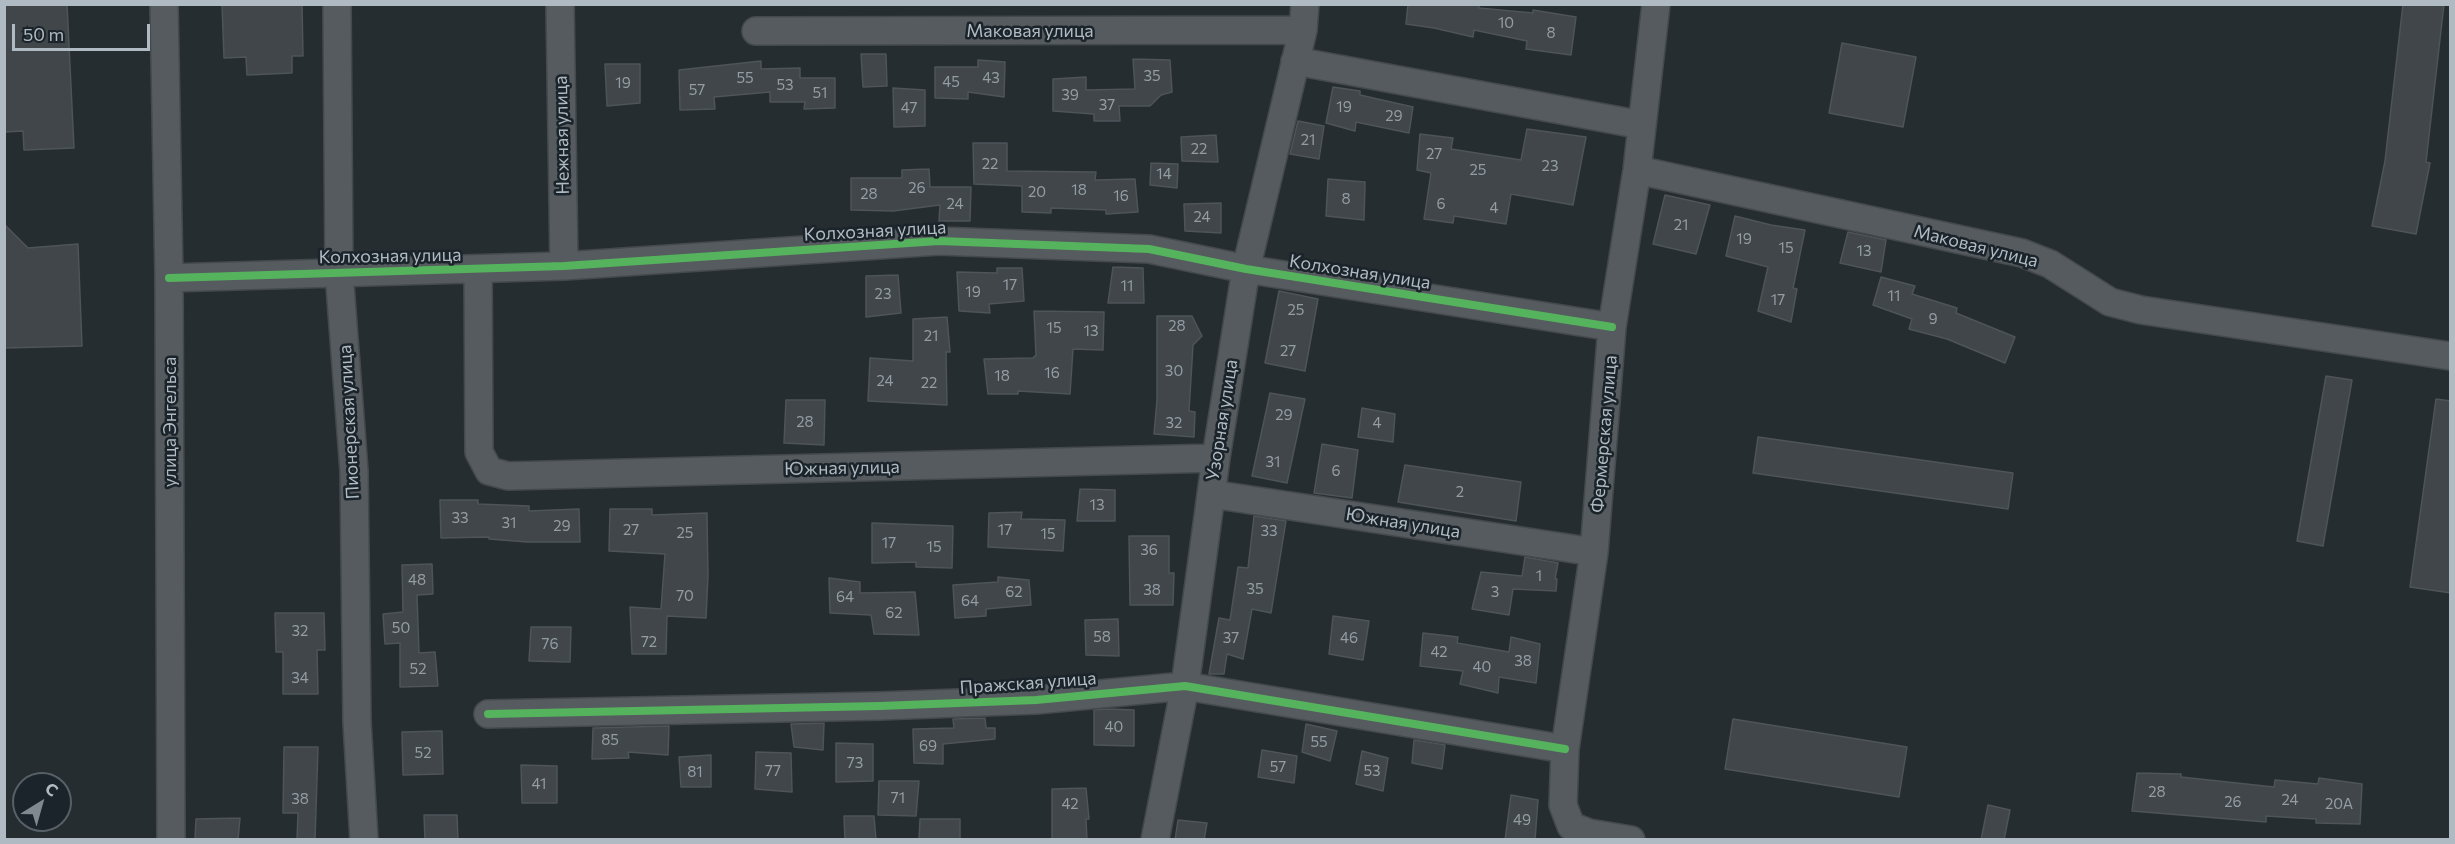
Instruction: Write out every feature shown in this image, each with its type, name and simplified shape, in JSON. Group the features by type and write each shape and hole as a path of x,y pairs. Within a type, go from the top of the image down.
{"street":[{"name":"улица Энгельса","path":"165,4 169,278 171,840"},
{"name":"Пионерская улица","path":"336,4 339,272 354,471 357,722 364,840"},
{"name":"Нежная улица","path":"560,4 564,266"},
{"name":"Фермерская улица","path":"1631,840 1589,833 1571,826 1563,805 1565,749 1594,552 1612,327 1637,170 1656,4"},
{"name":"Маковая улица","path":"756,31 1304,17"},
{"name":"Узорная улица","path":"1155,840 1185,686 1216,458 1246,269 1304,17"},
{"path":"1295,61 1642,125"},
{"name":"Маковая улица","path":"1637,170 2022,253 2050,264 2110,302 2141,310 2451,356"},
{"name":"Колхозная улица","path":"169,278 564,266 939,241 1149,249 1246,269 1612,327"},
{"name":"Южная улица","path":"478,269 479,452 489,471 508,476 1216,458"},
{"name":"Южная улица","path":"1211,494 1594,552"},
{"name":"Пражская улица","path":"488,714 1036,700 1185,686 1565,749"}],"building":[{"path":"4,4 67,4 74,148 24,150 23,131 4,132"},
{"path":"222,4 302,4 303,56 292,56 292,73 247,75 246,57 224,58"},
{"path":"1408,4 1479,4 1479,8 1533,13 1533,10 1576,17 1571,55 1526,49 1527,41 1474,30 1473,37 1406,24"},
{"path":"2403,4 2444,4 2426,162 2430,163 2416,234 2372,226 2385,161"},
{"path":"1842,43 1916,57 1903,127 1829,113"},
{"path":"861,54 886,54 887,86 863,87"},
{"path":"1133,59 1170,60 1172,92 1161,95 1150,106 1119,106 1120,121 1094,121 1094,114 1053,111 1053,79 1086,77 1086,90 1135,89"},
{"path":"978,60 1005,62 1004,97 968,92 968,99 935,98 935,67 978,67"},
{"path":"761,61 761,69 800,68 800,78 835,78 835,108 804,109 805,102 770,102 770,92 714,97 715,109 680,110 679,70"},
{"path":"605,64 640,64 640,103 607,106"},
{"path":"1333,87 1360,91 1360,95 1413,107 1409,133 1356,122 1355,131 1326,123"},
{"path":"893,88 925,90 925,126 894,127"},
{"path":"1298,121 1324,126 1319,159 1290,154"},
{"path":"1527,129 1586,137 1573,205 1511,194 1506,224 1454,216 1453,223 1424,219 1431,173 1417,170 1420,134 1453,138 1451,149 1521,160"},
{"path":"1216,135 1218,162 1182,161 1181,137"},
{"path":"973,143 1007,143 1007,171 1096,172 1095,180 1135,179 1138,212 1106,214 1106,210 1051,208 1051,213 1022,212 1022,186 974,184"},
{"path":"1151,163 1178,164 1177,188 1150,185"},
{"path":"929,169 930,187 971,187 970,221 939,221 940,205 893,211 851,210 851,178 902,178 902,170"},
{"path":"1328,179 1365,182 1364,220 1326,216"},
{"path":"1665,195 1710,205 1696,254 1653,244"},
{"path":"1221,203 1221,233 1185,231 1184,204"},
{"path":"1735,216 1805,230 1793,288 1797,289 1791,322 1758,311 1768,267 1726,256"},
{"path":"4,224 28,248 78,244 82,346 4,348"},
{"path":"1848,232 1886,240 1881,272 1840,263"},
{"path":"1113,267 1143,268 1144,303 1108,303"},
{"path":"997,268 1022,268 1024,301 989,304 990,313 959,311 957,272 997,273"},
{"path":"898,275 901,313 866,317 866,276"},
{"path":"1881,277 1915,286 1912,294 1957,308 1956,313 2015,337 2005,363 1947,339 1909,329 1912,319 1873,305"},
{"path":"1279,291 1318,299 1305,371 1265,363"},
{"path":"1034,311 1104,312 1103,350 1073,349 1070,394 1018,391 1018,394 988,394 984,359 1033,358 1036,355"},
{"path":"1157,316 1192,316 1202,336 1193,345 1189,411 1195,412 1194,437 1154,434 1157,400"},
{"path":"947,317 950,352 946,352 947,405 868,401 870,358 913,361 913,319"},
{"path":"2326,376 2352,380 2323,546 2297,541"},
{"path":"1270,393 1305,399 1287,483 1252,476"},
{"path":"2436,399 2451,401 2451,593 2410,587"},
{"path":"786,400 825,400 824,445 784,443"},
{"path":"1362,408 1395,414 1393,442 1358,437"},
{"path":"1758,437 2013,473 2008,509 1753,473"},
{"path":"1322,444 1358,450 1352,498 1314,493"},
{"path":"1405,465 1521,482 1516,521 1398,502"},
{"path":"1080,489 1115,490 1115,521 1077,521"},
{"path":"440,500 478,500 478,504 529,506 529,511 579,509 580,542 527,542 489,539 489,537 441,538"},
{"path":"610,509 652,509 652,515 707,513 706,618 667,616 666,654 632,654 630,607 661,609 665,554 609,551"},
{"path":"1022,512 1021,519 1065,520 1063,551 988,547 989,513"},
{"path":"1254,516 1286,521 1271,613 1252,609 1243,659 1227,654 1224,674 1209,674 1219,618 1230,620 1238,567 1248,568"},
{"path":"872,523 953,526 952,568 916,567 916,562 872,563"},
{"path":"1129,536 1169,536 1169,573 1174,573 1173,605 1130,605"},
{"path":"1525,557 1558,563 1555,579 1557,579 1556,591 1513,589 1509,615 1472,609 1481,572 1522,576"},
{"path":"432,564 433,594 417,595 419,653 435,652 438,686 400,687 400,643 385,644 383,614 403,612 402,565"},
{"path":"998,577 1029,580 1031,605 986,609 986,616 955,618 953,585 998,582"},
{"path":"829,578 860,582 860,593 915,592 919,635 874,634 871,615 830,613"},
{"path":"275,613 324,613 325,650 317,650 318,694 283,694 283,652 276,652"},
{"path":"1333,616 1369,621 1363,660 1329,654"},
{"path":"1118,619 1119,656 1086,655 1085,620"},
{"path":"531,627 571,627 570,662 529,661"},
{"path":"1423,633 1458,637 1457,643 1509,652 1511,637 1540,644 1536,683 1499,677 1498,693 1460,684 1463,671 1420,666"},
{"path":"1094,710 1134,710 1134,746 1094,745"},
{"path":"985,718 986,728 995,728 995,739 943,744 943,764 914,763 913,729 954,728 953,719"},
{"path":"1733,719 1907,747 1899,797 1725,769"},
{"path":"824,723 823,750 794,747 791,724"},
{"path":"1306,724 1337,731 1330,761 1302,752"},
{"path":"669,726 668,755 628,752 629,758 592,759 593,728"},
{"path":"442,731 443,774 403,775 402,732"},
{"path":"1414,740 1445,745 1442,769 1412,763"},
{"path":"836,743 873,744 873,781 836,782"},
{"path":"284,747 318,747 315,840 297,840 298,813 283,813"},
{"path":"1262,750 1297,756 1294,783 1258,777"},
{"path":"1362,751 1388,758 1383,791 1356,784"},
{"path":"756,752 791,753 792,792 755,789"},
{"path":"711,755 711,787 681,787 679,757"},
{"path":"521,765 557,766 557,803 522,803"},
{"path":"2137,773 2181,774 2181,777 2274,787 2275,780 2318,784 2319,778 2362,784 2360,824 2316,823 2316,819 2266,816 2266,822 2132,811"},
{"path":"879,781 919,781 916,816 878,815"},
{"path":"1086,788 1089,819 1086,819 1087,840 1052,840 1052,789"},
{"path":"1511,795 1538,800 1535,840 1505,840"},
{"path":"1988,805 2010,810 2004,840 1981,840"},
{"path":"424,815 457,815 458,840 425,840"},
{"path":"844,816 874,816 876,840 845,840"},
{"path":"240,818 238,840 195,840 196,819"},
{"path":"920,819 960,819 960,840 919,840"},
{"path":"1178,820 1207,823 1204,840 1175,840"}],"cycle path":[{"path":"169,278 564,266 939,241 1149,249 1246,269 1612,327"},
{"path":"488,714 880,706 1036,700 1185,686 1565,749"}]}
